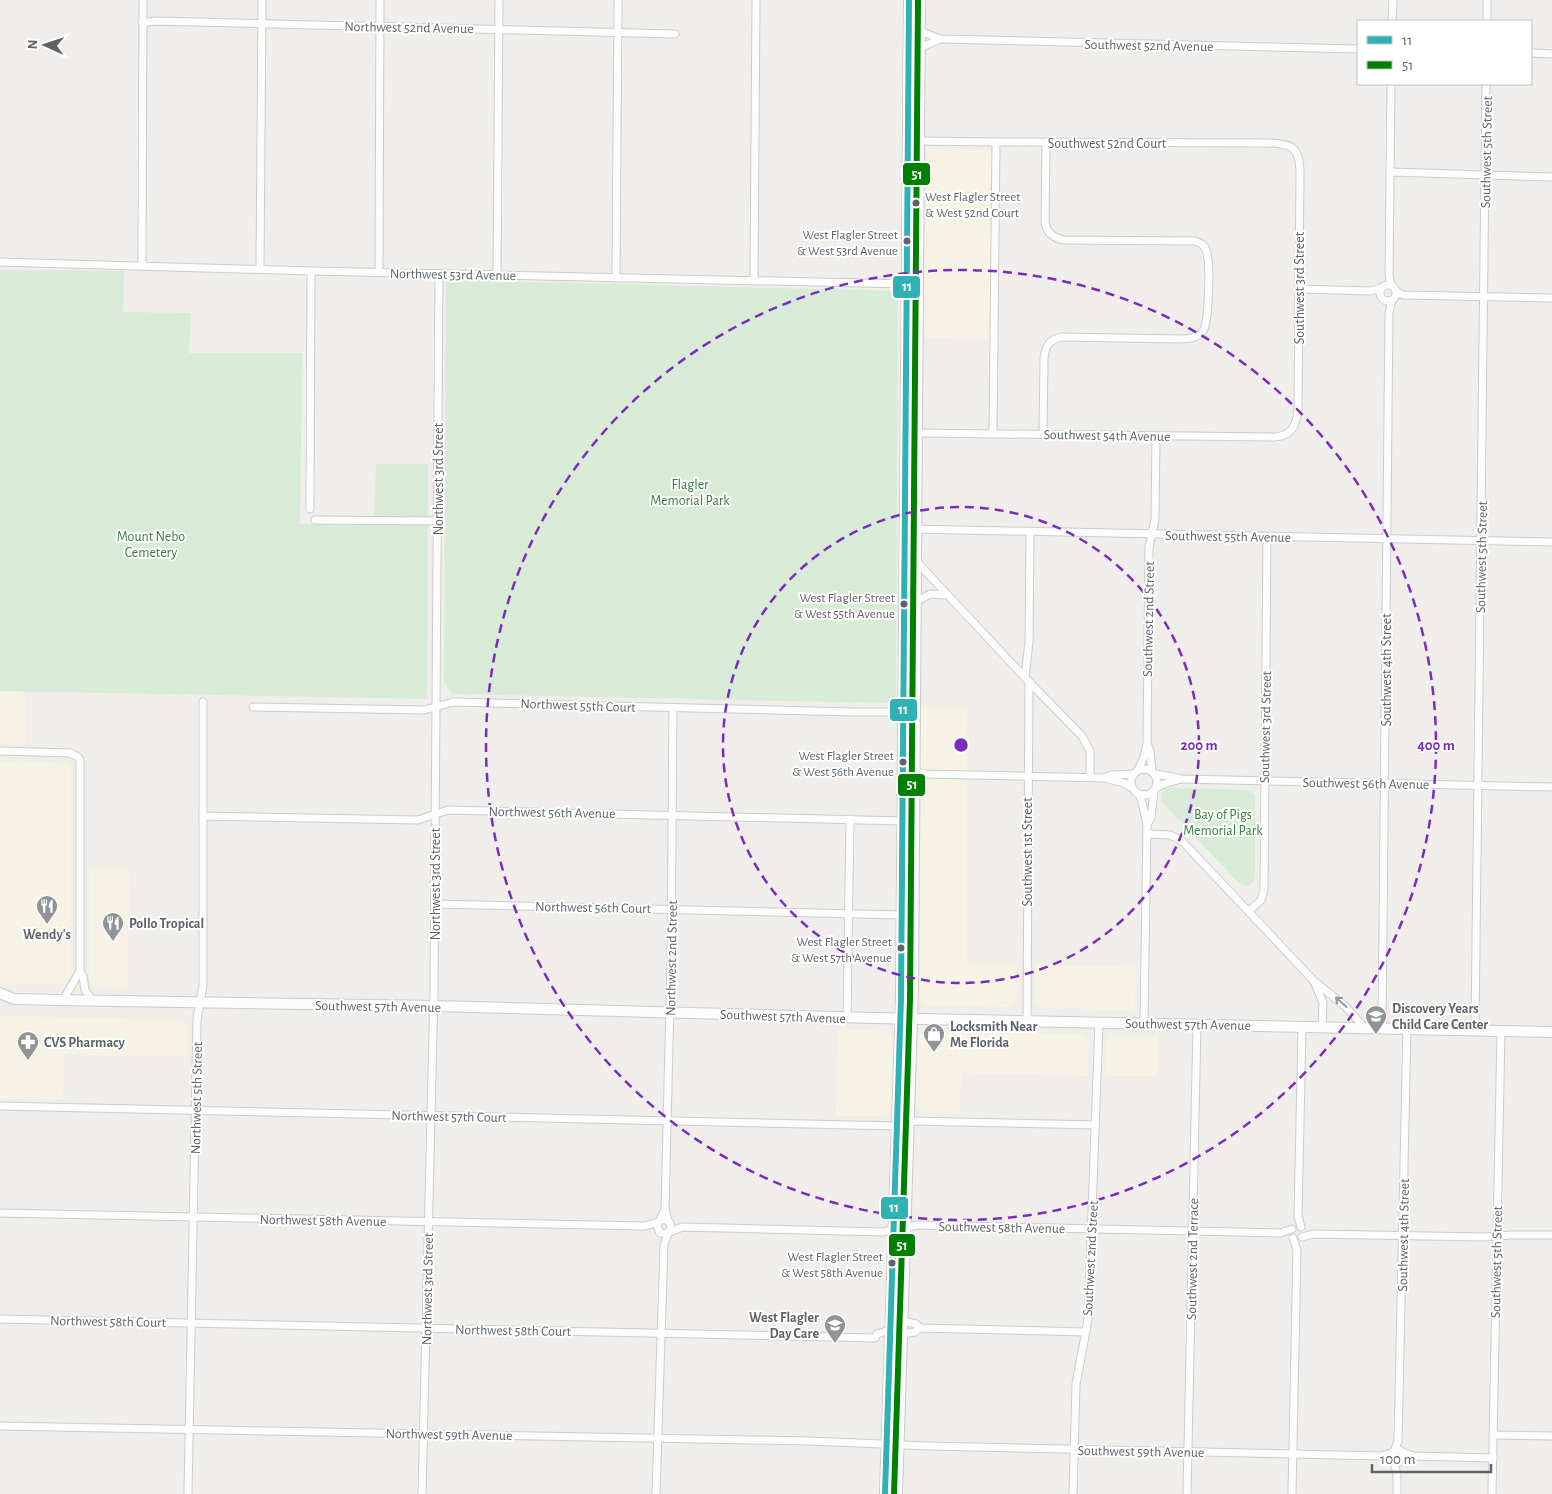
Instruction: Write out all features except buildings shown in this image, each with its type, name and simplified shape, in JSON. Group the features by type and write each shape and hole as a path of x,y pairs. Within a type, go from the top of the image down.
{"main road":[{"path":"885,1494 901,1018 909,0"},
{"path":"897,1494 912,1018 920,0"},
{"path":"908,108 919,141"},
{"path":"907,263 918,283"},
{"path":"906,284 918,310"},
{"path":"906,383 918,384"},
{"path":"905,544 910,555 916,561"},
{"path":"903,751 914,771"},
{"path":"902,821 914,842"},
{"path":"0,993 14,999"},
{"path":"0,1004 14,999"},
{"name":"Southwest 57th Avenue","path":"14,999 434,1006 847,1018 1552,1032"}],"street":[{"path":"142,0 142,266"},
{"path":"260,269 262,0"},
{"path":"379,272 380,0"},
{"path":"497,275 499,0"},
{"path":"616,278 618,0"},
{"path":"754,281 756,0"},
{"path":"1392,20 1393,0"},
{"path":"1487,0 1487,20"},
{"name":"Northwest 52nd Avenue","path":"142,23 675,34"},
{"name":"Southwest 52nd Avenue","path":"920,31 940,40 1357,49"},
{"name":"Southwest 52nd Avenue","path":"920,48 940,40"},
{"path":"1532,53 1552,54"},
{"name":"Southwest 4th Street","path":"1382,1028 1386,784 1391,85"},
{"name":"Southwest 5th Street","path":"1475,1030 1486,85"},
{"name":"Southwest 52nd Court","path":"919,141 1269,143 1287,145 1294,148"},
{"path":"993,434 996,142"},
{"path":"1043,434 1044,358 1048,343 1055,338 1062,337 1187,339 1197,336 1202,331 1207,320 1209,262 1207,251 1202,244 1194,241 1064,240 1051,235 1046,228 1045,221 1046,142"},
{"name":"Southwest 3rd Street","path":"1294,148 1298,156 1300,170 1298,411 1294,428"},
{"path":"1391,172 1552,177"},
{"name":"Northwest 53rd Avenue","path":"0,262 906,284"},
{"path":"310,509 311,271"},
{"name":"Northwest 3rd Street","path":"422,1494 434,1006 439,274"},
{"path":"1298,289 1552,298"},
{"name":"Southwest 54th Avenue","path":"917,433 1275,437 1285,435 1294,428"},
{"name":"Southwest 2nd Street","path":"1136,772 1147,743 1149,547 1155,520 1156,436"},
{"path":"315,520 437,521"},
{"name":"Southwest 55th Avenue","path":"905,528 1152,535 1552,542"},
{"name":"Southwest 1st Street","path":"1026,1021 1027,680 1030,635 1030,532"},
{"name":"Southwest 3rd Street","path":"1249,911 1261,900 1264,890 1267,537"},
{"path":"916,561 1078,732 1090,751 1090,778"},
{"path":"916,602 930,594 949,595"},
{"name":"Northwest 5th Street","path":"188,1494 197,1019 203,986 203,702"},
{"name":"Northwest 55th Court","path":"253,707 424,710 452,702 903,712"},
{"name":"Northwest 2nd Street","path":"656,1494 664,1245 672,1227 665,1209 672,909 673,708"},
{"name":"Southwest 2nd Street","path":"1147,743 1153,773"},
{"path":"0,752 70,753 78,757 81,764 80,971 63,1000"},
{"path":"1105,778 1111,775 1136,772 1144,769 1153,773 1157,781 1151,818 1147,824"},
{"path":"914,771 925,774 1105,778 1124,783 1139,794 1144,806 1147,824 1144,1023"},
{"path":"1132,788 1131,779 1136,772"},
{"name":"Southwest 56th Avenue","path":"1153,773 1181,779 1552,787"},
{"name":"Southwest 56th Avenue","path":"1155,790 1164,784 1181,779"},
{"path":"1139,794 1148,795 1155,790"},
{"name":"Northwest 56th Avenue","path":"203,816 418,820 448,810 902,821"},
{"path":"847,1018 850,819"},
{"path":"1147,834 1170,835 1182,840 1314,981 1345,1006 1364,1027"},
{"name":"Northwest 56th Court","path":"435,904 902,915"},
{"path":"80,971 83,976 85,990 92,1000"},
{"path":"1314,981 1323,1003 1322,1027"},
{"name":"Southwest 2nd Street","path":"1073,1494 1076,1384 1086,1332 1092,1228 1099,1022"},
{"name":"Southwest 2nd Terrace","path":"1187,1494 1197,1024"},
{"path":"1302,1027 1298,1216 1297,1228 1291,1234 1297,1238 1314,1234 1484,1237 1511,1235 1552,1236"},
{"name":"Southwest 4th Street","path":"1397,1494 1407,1028"},
{"name":"Southwest 5th Street","path":"1492,1494 1501,1030"},
{"name":"Northwest 57th Court","path":"0,1106 897,1126"},
{"path":"909,1121 1096,1125"},
{"name":"Northwest 2nd Street","path":"664,1245 656,1226 665,1209"},
{"name":"Northwest 58th Avenue","path":"0,1213 645,1226 659,1221"},
{"path":"659,1221 665,1219 682,1227"},
{"name":"Southwest 58th Avenue","path":"905,1228 917,1225 1280,1232 1297,1228"},
{"name":"Northwest 58th Avenue","path":"645,1226 659,1232"},
{"path":"659,1232 665,1234 682,1227 883,1232 905,1228"},
{"path":"1297,1228 1308,1230 1314,1234"},
{"path":"1297,1228 1304,1234 1297,1238"},
{"name":"Southwest 58th Avenue","path":"1280,1232 1297,1238"},
{"path":"1292,1494 1297,1238"},
{"name":"Northwest 58th Court","path":"0,1319 875,1338 876,1341 890,1346"},
{"path":"902,1321 916,1324 920,1328"},
{"path":"902,1334 915,1332 920,1328 1086,1332"},
{"name":"Northwest 58th Court","path":"875,1338 877,1334 890,1330"},
{"name":"Northwest 59th Avenue","path":"0,1426 810,1441 898,1445"},
{"path":"1493,1435 1552,1436"},
{"name":"Southwest 59th Avenue","path":"898,1445 1383,1456 1385,1458 1398,1456 1493,1458"}],"shaded area":[{"path":"927,149 992,151 989,340 921,338"},
{"path":"0,691 25,692 25,745 0,744"},
{"path":"920,707 967,707 967,963 1017,964 1017,999 1010,1007 926,1006 921,1003 919,998"},
{"path":"0,762 67,763 71,767 71,977 65,984 0,984"},
{"path":"89,867 129,867 128,989 95,987 89,982"},
{"path":"1035,965 1136,967 1135,1007 1132,1010 1040,1008 1035,1000"},
{"path":"0,1016 181,1020 186,1023 188,1028 187,1057 64,1054 63,1099 0,1098"},
{"path":"837,1029 884,1031 890,1033 893,1038 891,1108 888,1114 884,1116 836,1116"},
{"path":"926,1031 1081,1034 1086,1036 1088,1040 1088,1076 961,1073 960,1114 923,1112 918,1109 916,1104 918,1040 921,1034"},
{"path":"1115,1035 1158,1036 1157,1076 1105,1076 1106,1045 1110,1037"}],"green space":[{"name":"Mount Nebo Cemetery","path":"0,270 124,271 123,312 191,313 189,353 302,353 300,524 374,525 376,464 428,464 427,699 0,691"},
{"name":"Flagler Memorial Park","path":"446,280 898,291 896,695 887,703 453,694 444,684"},
{"name":"Bay of Pigs Memorial Park","path":"1170,788 1247,790 1255,795 1254,881 1246,886 1239,883 1163,803 1162,793"}],"transit line":[{"name":"11","path":"885,1494 901,999 909,0"},
{"name":"51","path":"894,1494 910,999 918,0"}],"place":[{"name":"West Flagler Street & West 52nd Court","path":"916,203"},
{"name":"West Flagler Street & West 53rd Avenue","path":"907,241"},
{"name":"West Flagler Street & West 55th Avenue","path":"904,604"},
{"name":"West Flagler Street & West 56th Avenue","path":"903,762"},
{"name":"Wendy's","path":"47,925"},
{"name":"Pollo Tropical","path":"113,942"},
{"name":"West Flagler Street & West 57th Avenue","path":"901,948"},
{"name":"Discovery Years Child Care Center","path":"1376,1035"},
{"name":"Locksmith Near Me Florida","path":"934,1053"},
{"name":"CVS Pharmacy","path":"28,1061"},
{"name":"West Flagler Street & West 58th Avenue","path":"892,1263"},
{"name":"West Flagler Day Care","path":"835,1344"}]}
